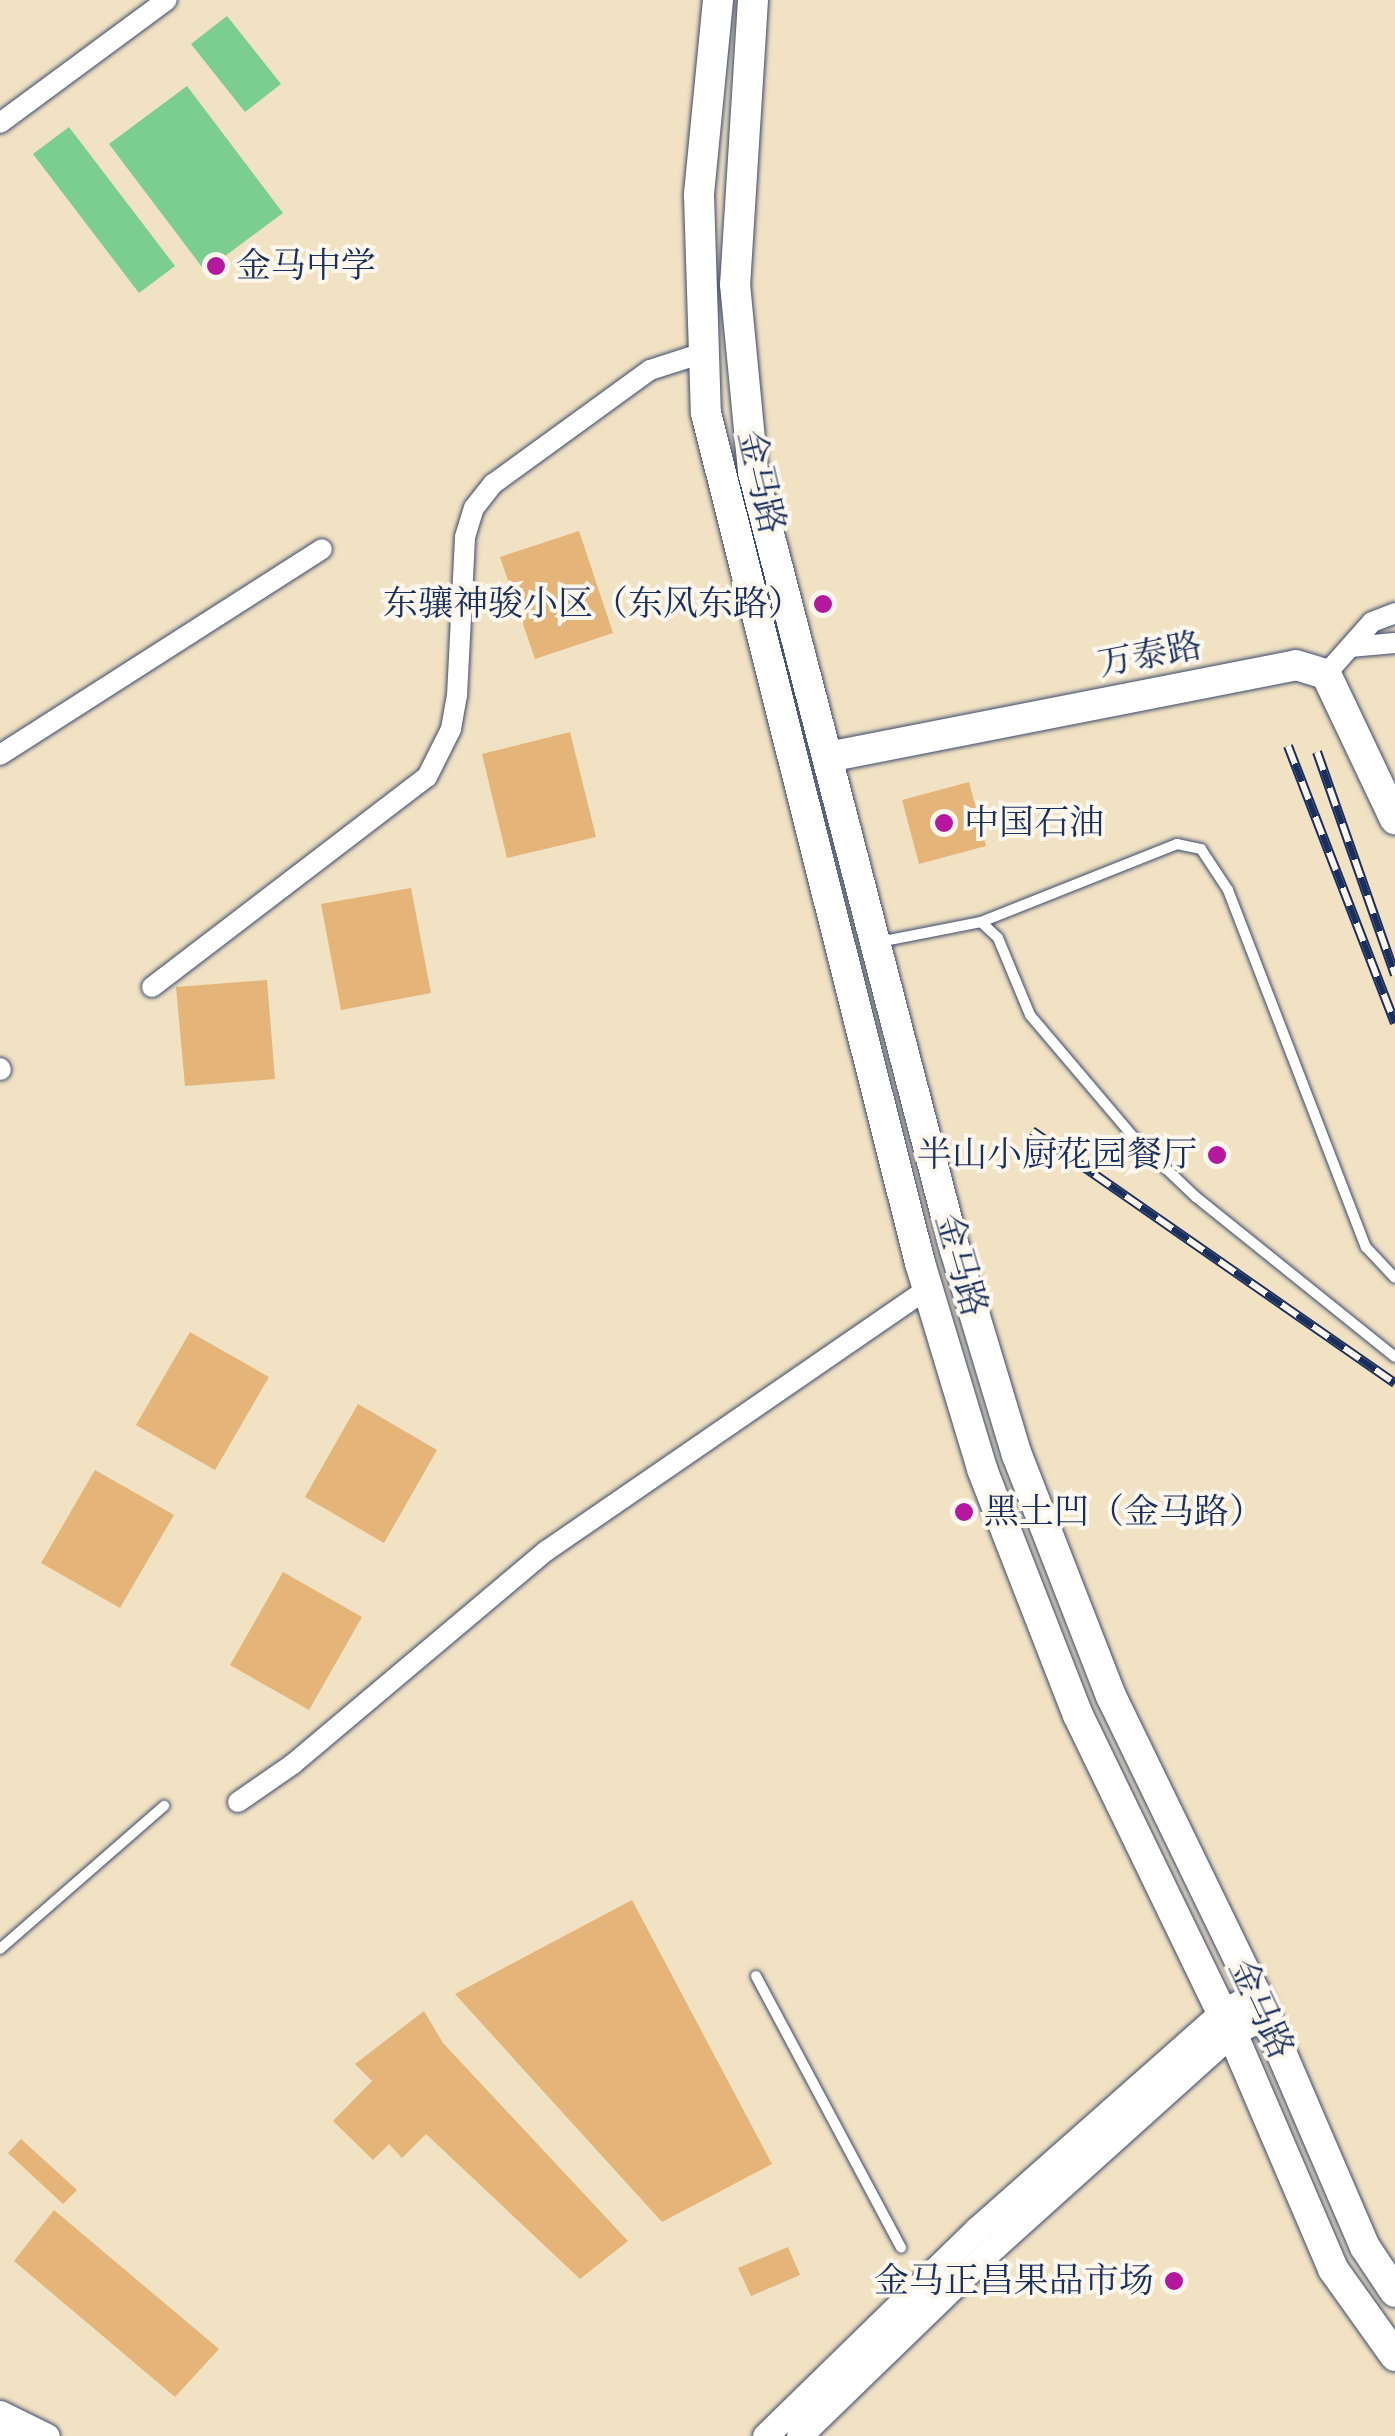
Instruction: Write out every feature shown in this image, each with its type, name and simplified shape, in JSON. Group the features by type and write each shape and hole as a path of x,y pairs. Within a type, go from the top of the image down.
{"highway":[{"path":"0,2430 11,2436"}],"main road":[{"name":"金马路","path":"718,0 699,195 706,413 928,1288 1027,1595 1078,1715 1227,2022 1333,2268 1395,2356"},
{"name":"金马路","path":"753,0 735,284 742,396 754,472 956,1250 1054,1562 1111,1696 1261,2005 1365,2247 1395,2292"},
{"name":"万泰路","path":"825,747 1296,664 1336,661"},
{"path":"1336,661 1395,784"},
{"path":"1336,661 1395,819"}],"street":[{"path":"0,122 167,0"},
{"path":"152,987 427,778 450,729 457,696 464,537 474,508 492,484 650,370 703,353"},
{"path":"0,755 322,549"},
{"path":"1336,661 1372,622 1395,613"},
{"path":"1336,661 1395,644"},
{"path":"238,1802 293,1764 546,1551 928,1288"},
{"path":"765,2436 977,2229 1227,2022 1261,2005"},
{"path":"799,2436 1227,2022"},
{"path":"0,2413 48,2436"}],"lane":[{"path":"877,943 981,922 1177,844 1201,849 1228,890 1366,1246 1395,1278"},
{"path":"981,922 998,938 1030,1015 1135,1139 1196,1197 1395,1357"},
{"path":"0,1949 164,1806"},
{"path":"756,1976 901,2248"}],"green space":[{"path":"227,16 281,84 245,112 191,44"},
{"path":"187,86 283,213 205,271 109,144"},
{"path":"69,127 175,266 139,293 33,154"}],"building":[{"path":"579,531 613,633 535,659 500,557"},
{"path":"570,732 596,837 507,858 482,754"},
{"name":"中国石油","path":"969,782 986,846 919,864 902,800"},
{"path":"411,888 431,993 341,1010 321,904"},
{"path":"267,980 275,1079 185,1086 176,987"},
{"path":"190,1332 269,1377 215,1470 136,1425"},
{"path":"358,1404 437,1450 384,1543 305,1497"},
{"path":"95,1470 174,1515 120,1608 41,1563"},
{"path":"283,1572 362,1617 309,1710 230,1665"},
{"path":"632,1900 772,2164 662,2222 455,1994"},
{"path":"424,2011 443,2043 628,2241 580,2279 426,2134 402,2158 389,2144 373,2160 333,2121 372,2081 355,2064"},
{"path":"21,2139 77,2190 63,2204 8,2153"},
{"path":"54,2210 219,2349 175,2397 14,2261"},
{"path":"788,2247 800,2275 751,2296 738,2268"}],"railway":[{"path":"1288,746 1395,1023"},
{"path":"1317,752 1395,975"},
{"path":"1032,1131 1395,1383"}],"place":[{"name":"金马中学","path":"216,266"},
{"name":"东骧神骏小区（东风东路）","path":"823,604"},
{"name":"中国石油","path":"944,823"},
{"name":"半山小厨花园餐厅","path":"1217,1155"},
{"name":"黑土凹（金马路）","path":"964,1512"},
{"name":"金马正昌果品市场","path":"1174,2281"}]}
